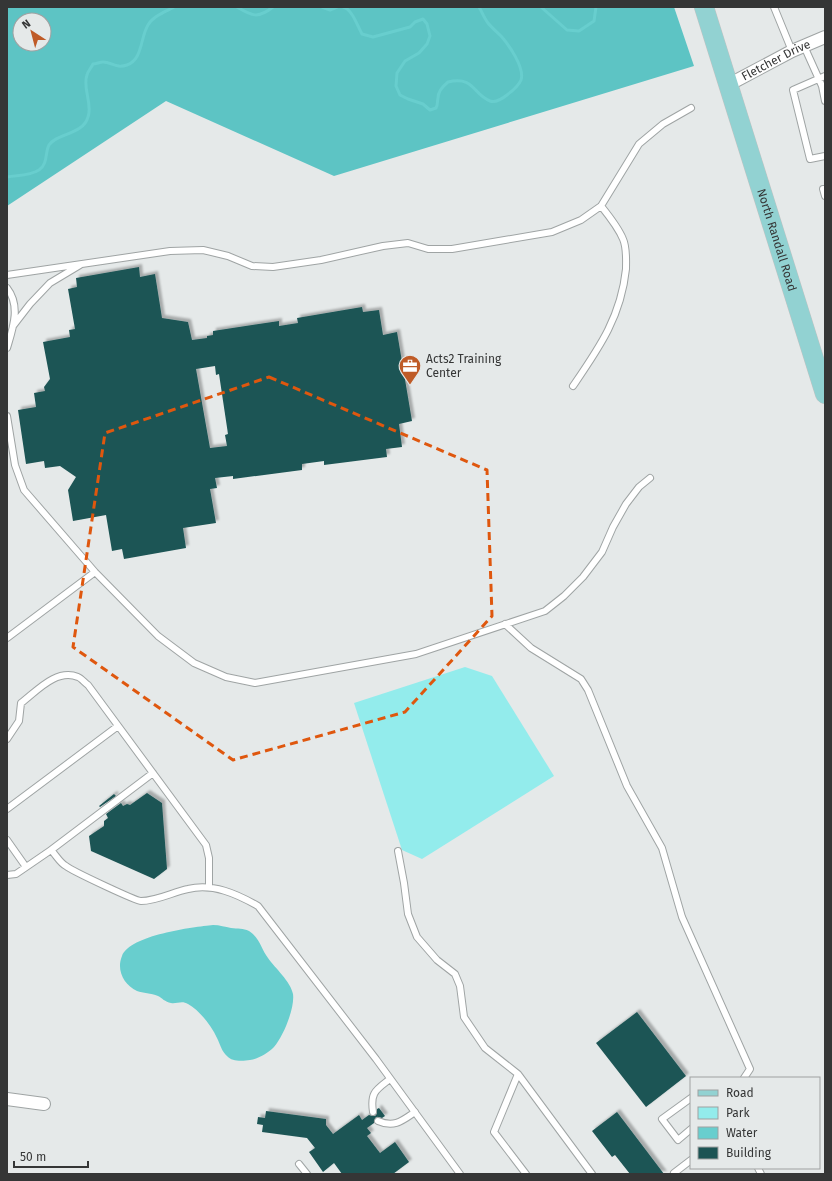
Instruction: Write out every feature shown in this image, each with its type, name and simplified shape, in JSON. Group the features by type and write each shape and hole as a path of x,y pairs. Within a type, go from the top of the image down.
{"main road":[{"name":"North Randall Road","path":"704,7 825,394"}],"street":[{"name":"Fletcher Drive","path":"728,85 792,51 825,37"},
{"path":"7,1099 44,1104"}],"lane":[{"path":"774,7 792,51"},
{"path":"804,46 822,86 825,101"},
{"path":"825,76 793,90 810,159 825,156"},
{"path":"7,275 170,251 203,250 228,256 252,266 273,267 321,260 383,246 408,243 428,249 452,249 552,232 582,220 601,206 639,144 663,124 691,108"},
{"path":"825,189 823,189 825,196"},
{"path":"573,386 599,348 618,310 625,275 627,258 624,239 601,206"},
{"path":"13,326 30,304 50,283 83,263"},
{"path":"7,288 12,295 15,305 13,326 7,348"},
{"path":"7,416 15,465 24,490 95,572 158,636 194,663 226,677 255,682 416,654 545,610 564,596 583,577 602,552 613,527 626,504 639,487 650,478"},
{"path":"7,638 95,572"},
{"path":"505,624 531,648 581,679 588,690 627,786 662,848 682,918 750,1069 745,1077"},
{"path":"7,739 19,721 21,703 51,680 64,675 78,677 88,685 206,845 209,858 209,887"},
{"path":"7,809 118,726"},
{"path":"7,875 16,874 51,850 153,773"},
{"path":"7,840 26,867"},
{"path":"51,850 64,866 139,902 189,888 209,887 226,891 258,906 390,1078 460,1174"},
{"path":"398,851 408,914 417,937 437,960 455,974 460,986 464,1017 485,1048 518,1074 592,1174"},
{"path":"518,1074 494,1132 526,1174"},
{"path":"373,1112 371,1102 373,1093 390,1078"},
{"path":"690,1099 662,1119 678,1140 690,1131"},
{"path":"378,1120 387,1124 396,1124 415,1112"},
{"path":"674,1172 690,1161"},
{"path":"299,1164 307,1174"}],"highlighted area":[{"path":"269,377 487,470 492,616 405,712 233,760 73,647 105,433"}],"green space":[{"path":"465,667 492,676 554,776 422,859 402,850 354,703"}],"shaded area":[{"path":"7,7 674,7 694,66 334,176 166,101 7,206"}],"water":[{"path":"213,925 245,929 253,934 268,958 292,989 292,1007 288,1022 281,1036 272,1049 253,1059 238,1061 229,1058 224,1052 215,1033 208,1023 201,1014 192,1007 184,1002 173,1003 165,1001 155,995 137,991 128,985 122,976 120,961 122,956 127,949 137,943 149,937 163,933"}],"building":[{"path":"139,267 140,277 155,274 162,318 188,322 192,340 207,338 207,336 213,335 213,331 279,321 279,326 298,323 297,318 362,307 363,312 379,310 383,335 397,332 412,421 399,424 402,447 386,449 387,457 324,465 324,461 302,464 302,470 233,479 233,476 215,478 217,488 210,489 216,523 183,528 186,548 124,559 122,549 112,551 106,515 73,521 68,490 76,477 60,466 45,468 44,461 26,464 18,410 36,407 34,393 45,391 44,387 50,379 43,342 70,337 69,330 75,329 68,289 77,287 76,278","holes":["215,366 216,375 219,374 228,434 225,435 227,446 210,448 196,369"]},
{"path":"147,793 162,803 167,869 154,879 91,851 89,836 104,826 104,821 108,818 106,814 121,803 123,806 127,804 130,805"},
{"path":"114,794 116,796 100,807 99,806"},
{"path":"637,1012 686,1076 646,1107 596,1043"},
{"path":"379,1108 385,1116 382,1118 375,1118 374,1123 367,1128 371,1133 367,1136 380,1153 395,1142 409,1162 393,1174 342,1174 334,1163 323,1172 309,1152 315,1148 307,1138 262,1132 263,1125 257,1124 258,1117 265,1118 266,1111 326,1119 326,1125 333,1134 359,1115 362,1120 369,1115 375,1116 377,1109"},
{"path":"617,1112 664,1174 630,1174 615,1155 612,1157 592,1131"}],"waterway":[{"path":"7,177 31,173 39,170 44,165 49,145 58,138 76,131 85,123 88,117 89,107 86,91 86,80 88,72 93,64 106,62 117,66 123,66 132,62 139,53 145,30 150,22 160,14 174,7"},
{"path":"237,7 255,15 259,15 273,7"},
{"path":"322,7 330,10 337,7"},
{"path":"343,7 352,14 362,34 373,37 410,27 415,22 423,19 427,24 430,36 427,44 419,53 405,61 397,73 396,86 400,95 423,104 430,110 436,108 438,95 448,82 463,81 484,98 490,101 497,101 509,94 521,80 521,69 516,57 501,36 491,27 479,7"},
{"path":"541,7 567,30 579,31 594,21 596,7"}],"place":[{"name":"Acts2 Training Center","path":"410,386"}]}
